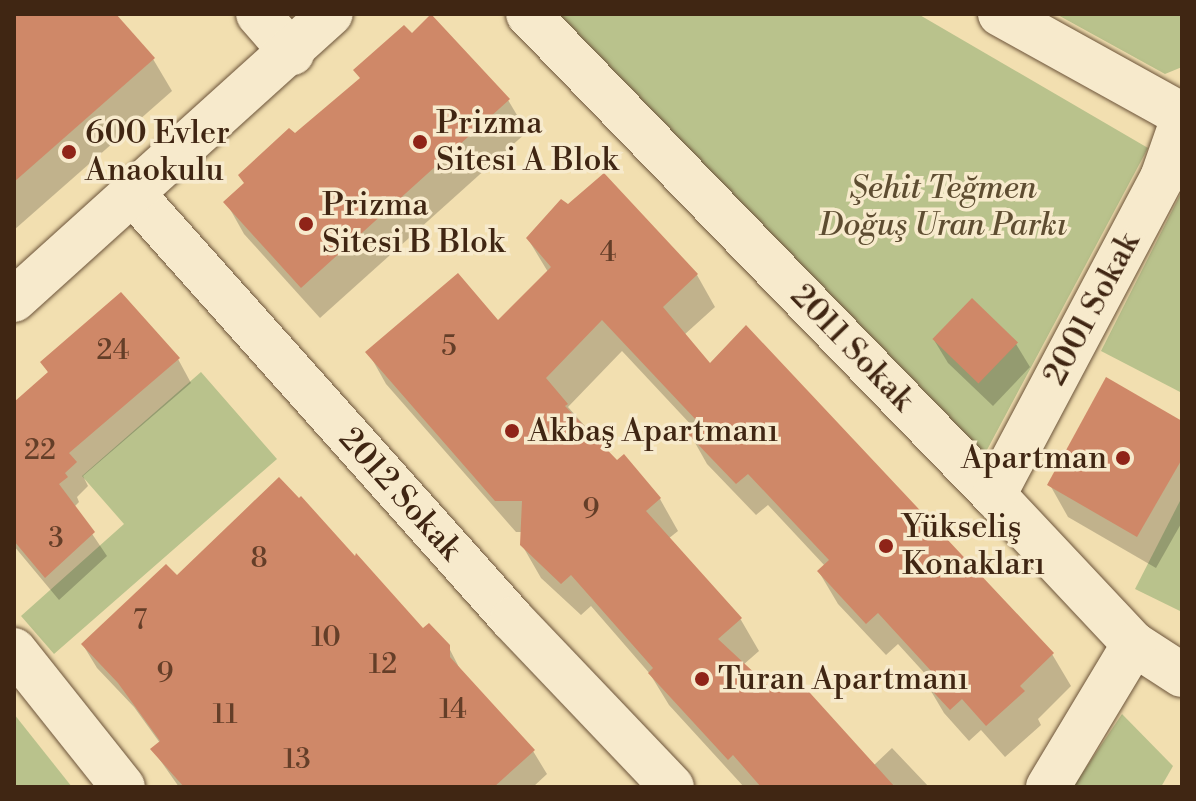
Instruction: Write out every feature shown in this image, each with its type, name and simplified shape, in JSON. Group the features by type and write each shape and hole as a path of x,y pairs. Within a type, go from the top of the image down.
{"street":[{"path":"258,14 292,53"},
{"path":"14,300 292,53 331,14"},
{"name":"2011 Sokak","path":"528,14 1134,644 1182,675"},
{"path":"1000,14 1182,118"},
{"name":"2001 Sokak","path":"994,495 1162,178 1182,118"},
{"name":"2012 Sokak","path":"134,195 512,619 672,787"},
{"path":"1048,787 1134,644"},
{"path":"14,650 123,787"}],"green space":[{"name":"Şehit Teğmen Doğuş Uran Parkı","path":"548,14 918,14 1148,148 980,463"},
{"path":"1056,14 1182,14 1182,67 1165,74"},
{"path":"1182,191 1182,393 1101,351"},
{"path":"201,372 277,459 54,654 21,616 124,524 82,476"},
{"path":"1182,497 1182,612 1135,589"},
{"path":"14,714 72,787 14,787"},
{"path":"1122,714 1173,766 1161,787 1073,787"}],"building":[{"name":"600 Evler Anaokulu","path":"14,14 116,14 155,58 14,182"},
{"path":"431,14 510,99 301,288 223,202 244,183 238,175 289,128 295,133 360,78 353,70 404,25 412,33"},
{"path":"604,173 698,274 663,307 710,363 746,325 1054,653 1020,686 1025,691 986,726 962,699 950,710 923,681 932,672 878,613 866,624 817,571 829,560 748,474 736,484 686,432 698,422 602,320 546,378 568,404 565,406 617,460 624,454 661,498 646,511 742,618 718,639 774,691 792,673 895,787 761,787 733,755 728,760 648,673 653,668 571,575 561,584 520,545 522,501 495,501 365,352 458,273 498,320 551,267 526,238 561,199 568,204"},
{"path":"121,292 180,358 69,453 77,462 65,473 68,477 59,484 95,532 45,578 14,541 14,402 48,372 40,362"},
{"path":"972,298 1018,342 978,383 932,339"},
{"name":"Apartman","path":"1106,377 1182,421 1182,459 1137,537 1047,485"},
{"path":"279,477 299,498 301,496 355,556 356,553 423,628 429,623 450,645 450,657 535,750 494,787 184,787 150,749 160,741 118,683 81,644 166,564 177,575"}],"place":[{"name":"Prizma Sitesi A Blok","path":"420,142"},
{"name":"600 Evler Anaokulu","path":"69,152"},
{"name":"Prizma Sitesi B Blok","path":"306,224"},
{"name":"Akbaş Apartmanı","path":"512,431"},
{"name":"Apartman","path":"1123,458"},
{"name":"Yükseliş Konakları","path":"886,546"},
{"name":"Turan Apartmanı","path":"702,679"}]}
